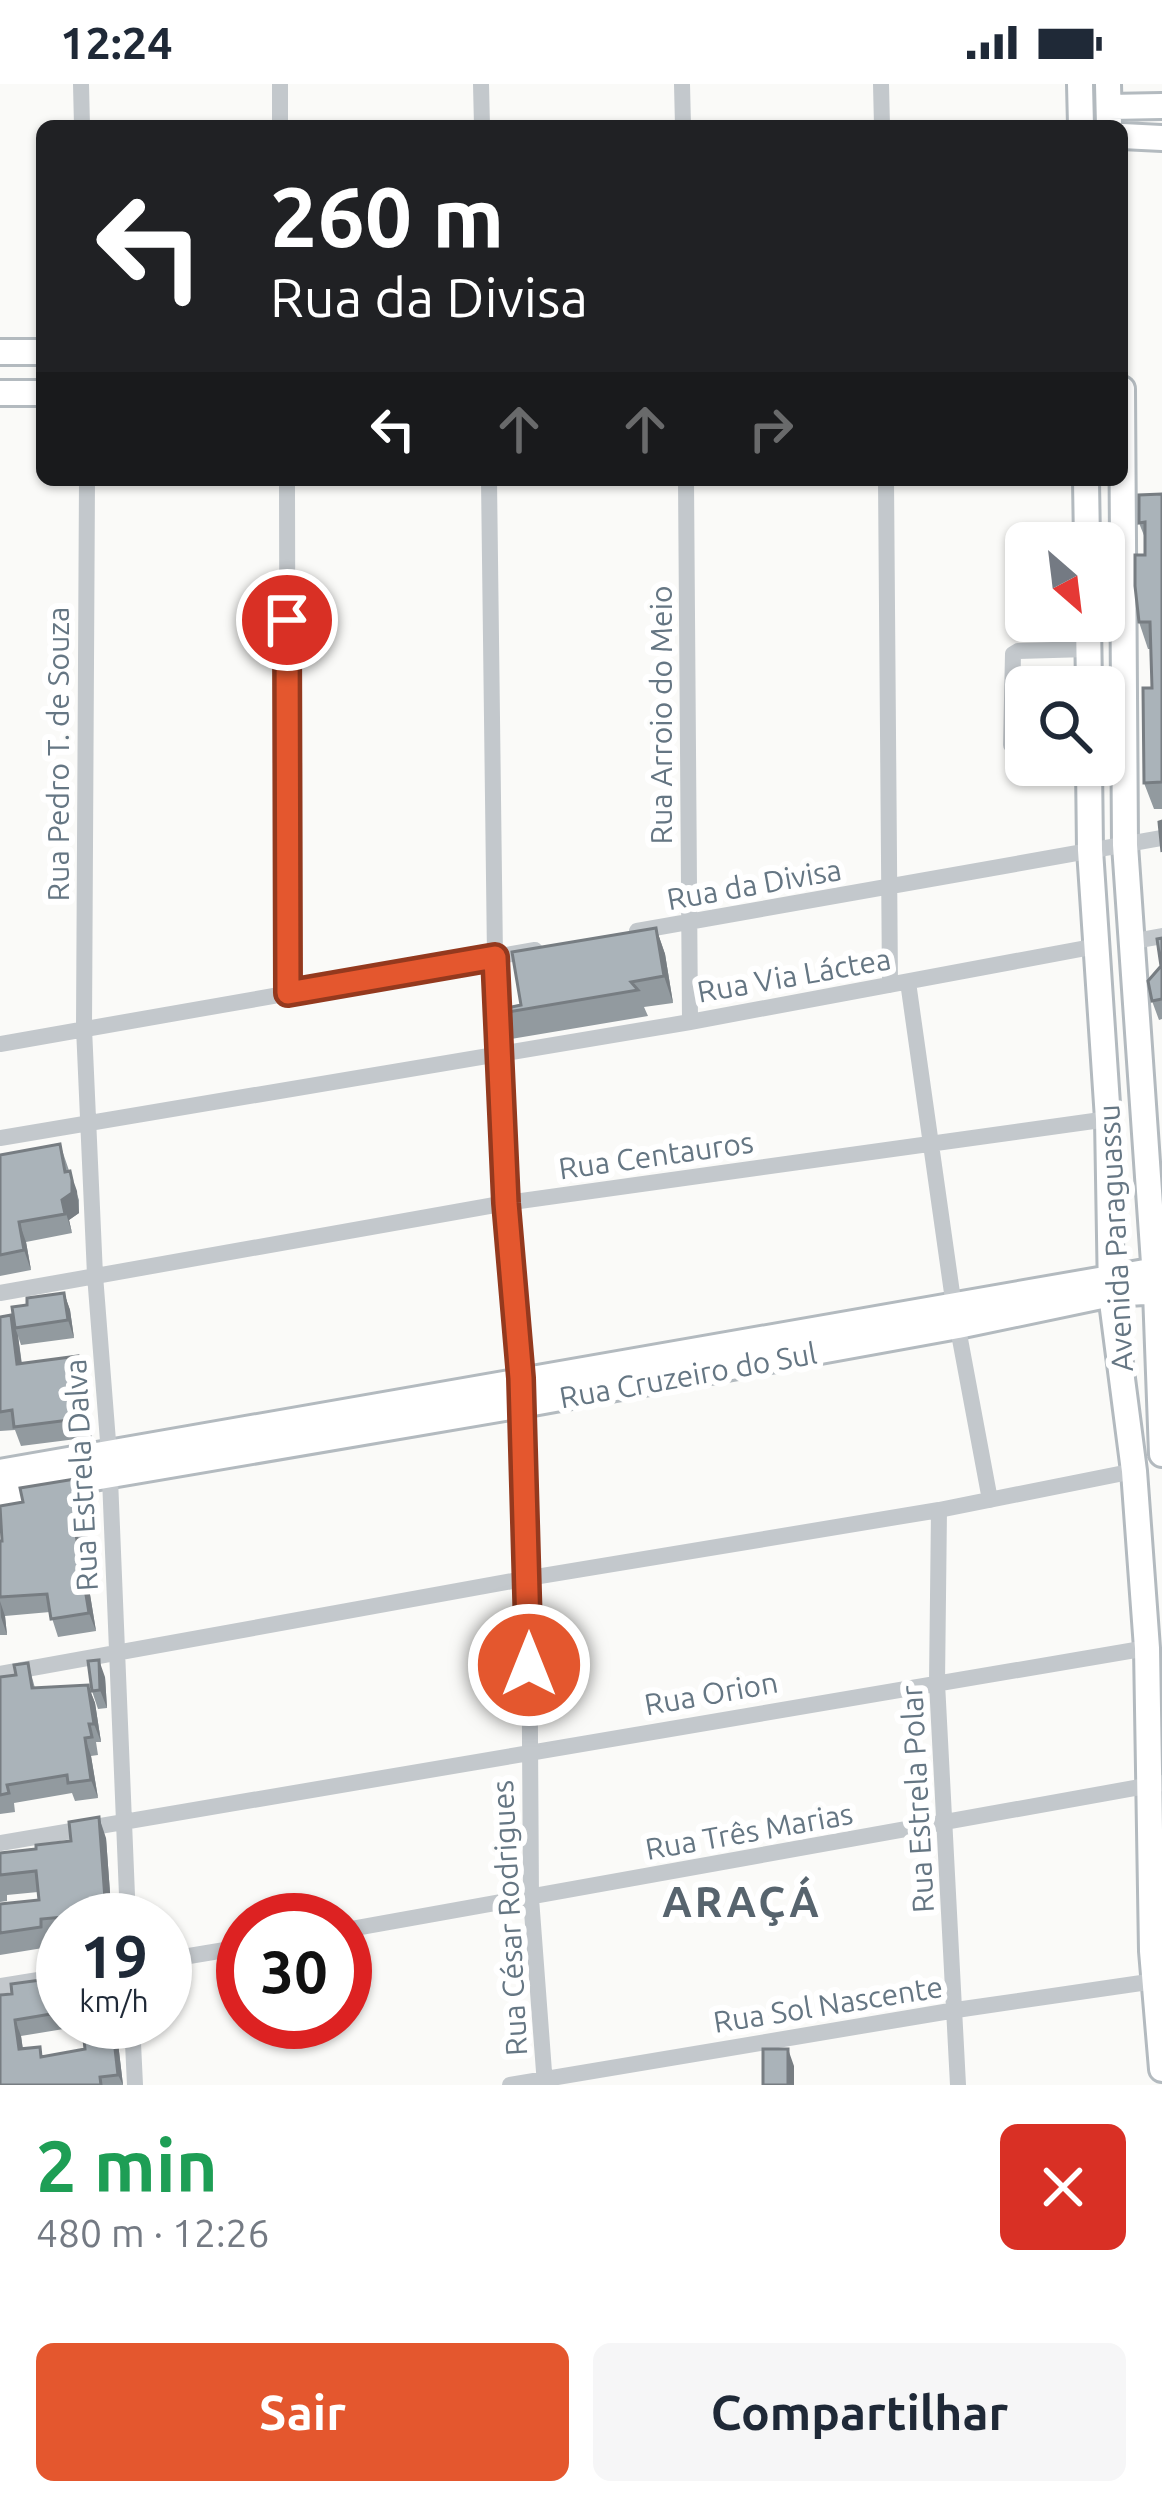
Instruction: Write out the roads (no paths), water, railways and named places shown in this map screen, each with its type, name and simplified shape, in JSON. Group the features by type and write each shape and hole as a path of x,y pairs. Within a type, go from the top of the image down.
{"main road":[{"path":"1080,84 1081,120"},
{"path":"1109,106 1162,106"},
{"path":"1128,136 1162,138"},
{"path":"0,352 36,352"},
{"path":"0,393 36,393"},
{"path":"1086,486 1087,522"},
{"name":"Avenida Paraguassu","path":"1123,486 1125,845 1129,943 1151,1103 1162,1454"},
{"path":"1088,642 1088,666"},
{"name":"Avenida Paraguassu","path":"1089,786 1108,1118 1111,1286 1134,1472 1155,1785 1155,1981 1162,2069"},
{"name":"Rua Cruzeiro do Sul","path":"0,1494 110,1465 245,1441 522,1405 714,1359 1158,1281"},
{"name":"Rua Cruzeiro do Sul","path":"245,1441 521,1378 714,1359"},
{"name":"Rua Cruzeiro do Sul","path":"0,1472 110,1465"}],"street":[{"path":"81,84 82,120"},
{"path":"280,84 280,120"},
{"path":"482,84 482,120"},
{"path":"682,84 682,120"},
{"path":"881,84 882,120"},
{"name":"Rua Pedro T. de Souza","path":"84,1028 87,486"},
{"path":"287,486 288,993"},
{"name":"Rua César Rodrigues","path":"489,486 495,957 506,1203 521,1378 529,1578 531,1898 545,2082"},
{"name":"Rua Arroio do Meio","path":"686,486 690,1022"},
{"path":"886,486 888,887 899,983 990,1500"},
{"path":"1013,666 1013,654 1088,649"},
{"name":"Rua da Divisa","path":"625,934 1162,838"},
{"path":"1129,943 1162,936"},
{"path":"0,1044 560,945"},
{"name":"Rua Via Láctea","path":"0,1138 690,1022 1097,946"},
{"name":"Rua Estrela Dalva","path":"84,1028 95,1275 110,1465 127,1893"},
{"name":"Rua Centauros","path":"0,1293 506,1203 1108,1118"},
{"path":"0,1674 1134,1472"},
{"name":"Rua Estrela Polar","path":"939,1510 937,1683 958,2085"},
{"name":"Rua Orion","path":"0,1844 1147,1648"},
{"name":"Rua Três Marias","path":"372,1925 1155,1785"},
{"path":"0,1986 36,1980"},
{"name":"Rua Sol Nascente","path":"510,2085 1155,1981"},
{"path":"133,2049 135,2085"}],"district":[{"name":"ARAÇÁ","path":"742,1901"}]}
